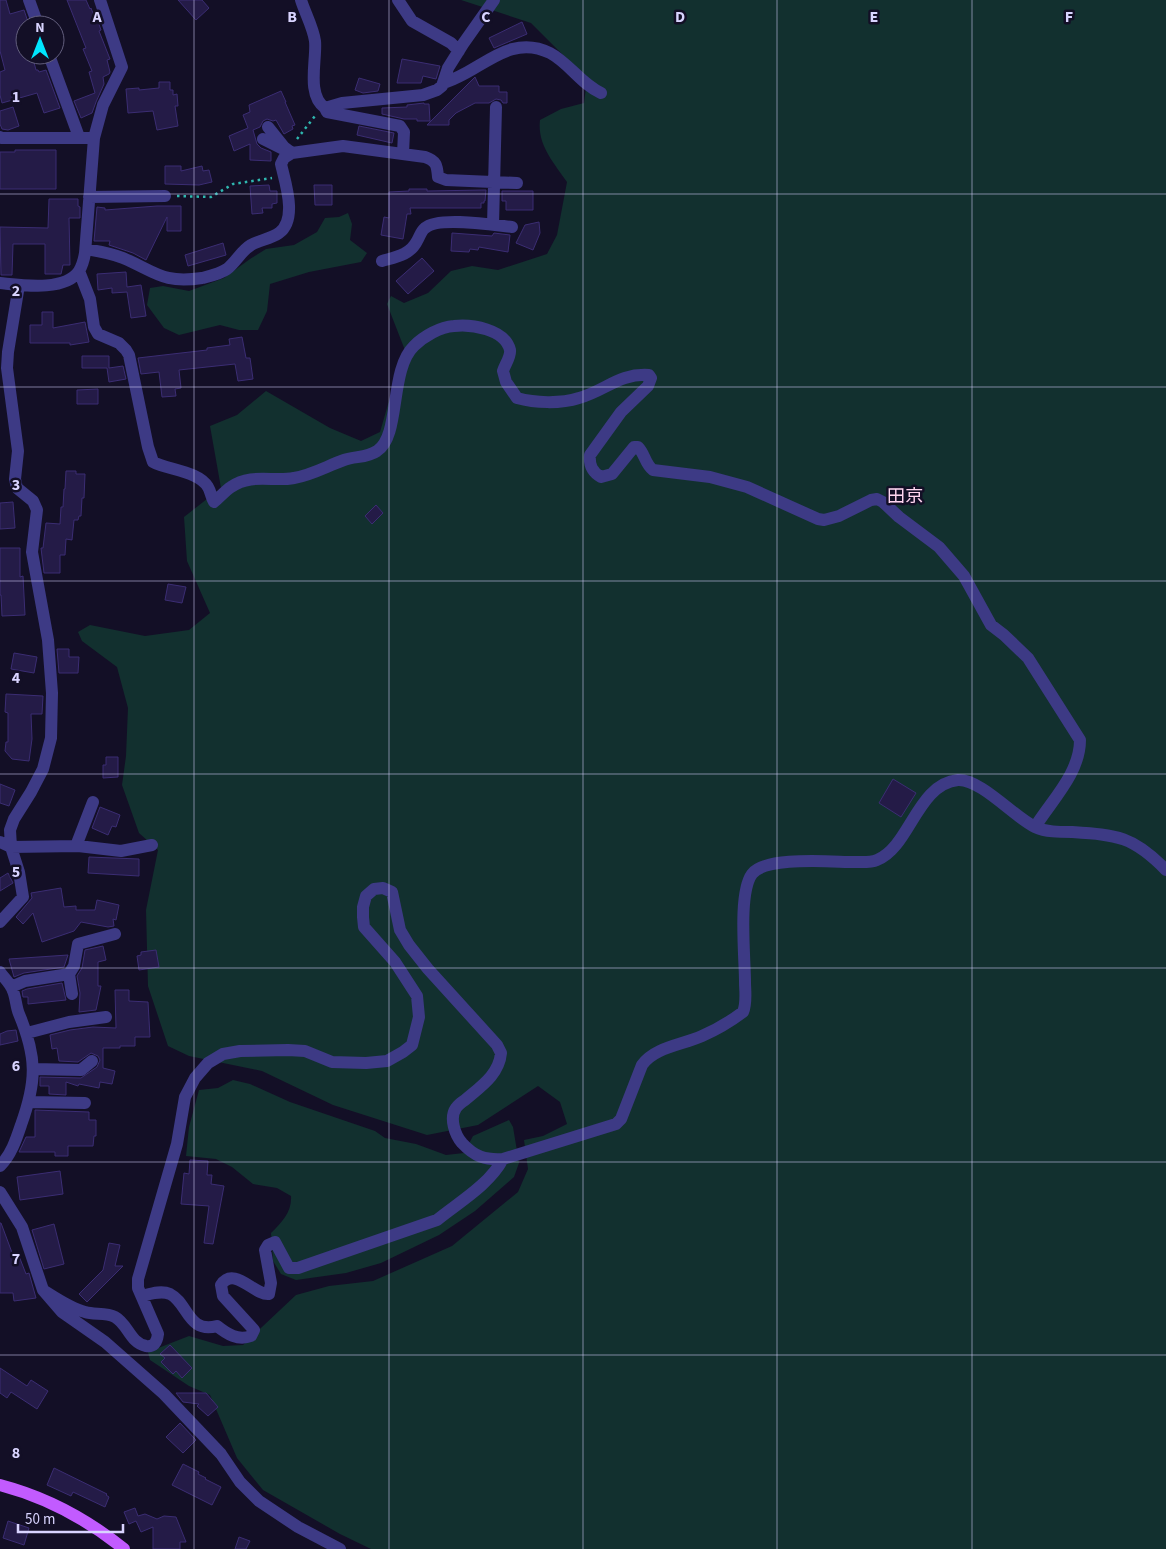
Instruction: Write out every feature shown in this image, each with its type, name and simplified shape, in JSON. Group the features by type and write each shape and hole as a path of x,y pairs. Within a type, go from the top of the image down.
{"main road":[{"path":"0,1485 52,1502 97,1528 124,1549"}],"street":[{"path":"29,0 34,15"},
{"path":"0,283 55,285 74,276 79,271 83,261 86,249 94,138 103,105 122,67 100,0"},
{"path":"301,0 314,39 316,57 314,72 315,92 319,101 325,109 400,126 404,132 403,154"},
{"path":"398,0 412,21 451,43 459,51"},
{"path":"325,109 342,103 431,94 438,90 443,83 448,68 494,0"},
{"path":"443,83 458,78 504,51 516,47 527,47 539,48 551,53 585,83 601,93"},
{"path":"53,65 79,137"},
{"path":"493,225 496,107"},
{"path":"268,127 289,151"},
{"path":"1,139 94,138"},
{"path":"263,139 289,151 342,146 432,160 436,163 438,176 446,180 517,183"},
{"path":"86,249 108,253 168,279 188,280 213,276 227,269 246,248 271,237 283,229 287,222 289,207 282,160 289,151"},
{"path":"89,197 165,196"},
{"path":"382,261 400,256 411,250 426,226 435,223 450,222 512,227"},
{"path":"79,271 90,299 94,327 98,334 119,343 129,355 149,452 153,462 168,469 189,473 201,480 208,487 214,502 231,487 243,480 256,478 292,479 310,475 344,460 369,456 380,450 389,430 402,367 407,354 416,344 437,330 454,326 480,327 492,331 504,339 510,349 509,359 502,371 506,382 517,398 530,402 580,398 623,377 640,374 649,375 650,381 648,386 620,412 590,455 591,467 601,477 612,474 634,447 638,447 642,451 648,466 653,470 710,477 747,487 818,519 839,516 870,500 877,499 883,502 949,557 972,588 986,617 1028,658 1080,740 1080,751 1075,768 1035,827"},
{"path":"0,922 24,897 19,872 6,844 14,818 39,778 51,738 52,693 48,640 32,552 37,510 33,501 17,488 15,479 18,451 8,384 8,352 18,285"},
{"path":"43,1290 72,1307 85,1312 109,1314 115,1317 138,1343 147,1346 154,1345 158,1334 138,1288 138,1279 177,1144 185,1097 195,1078 208,1063 223,1054 288,1050 305,1051 332,1062 366,1063 387,1060 403,1052 412,1044 419,1017 417,996 395,962 364,926 363,907 366,896 374,888 383,888 392,892 400,930 409,945 428,969 497,1045 501,1053 498,1068 489,1079 456,1108 452,1121 460,1140 469,1150 484,1159 503,1159 616,1124 621,1119 642,1065 647,1059 654,1054 702,1036 743,1012 746,992 745,890 748,880 757,868 783,862 862,862 876,860 891,849 930,795 939,787 959,780 967,781 1035,827 1046,831 1102,834 1118,837 1134,843 1146,851 1166,870"},
{"path":"76,846 92,802"},
{"path":"6,844 76,846 122,851 152,844"},
{"path":"72,994 69,974 74,966 78,944 115,934"},
{"path":"0,972 10,987 27,1033 33,1056 32,1087 29,1102 15,1143 0,1166"},
{"path":"10,987 25,981 69,974"},
{"path":"27,1033 69,1022 106,1017"},
{"path":"33,1069 82,1070 92,1061"},
{"path":"29,1102 85,1103"},
{"path":"142,1296 161,1292 170,1294 176,1299 188,1317 201,1326 210,1328 217,1326 234,1337 245,1338 251,1336 254,1330 223,1296 221,1285 230,1278 238,1279 264,1295 269,1294 271,1283 265,1250 268,1245 275,1242 289,1268 298,1268 437,1220 481,1185 498,1169 503,1159"},
{"path":"0,1192 22,1227 43,1290 62,1312 105,1342 164,1394 221,1454 240,1482 259,1501 298,1527 340,1549"}],"path":[{"path":"289,151 310,122 325,109"},
{"path":"165,196 211,197 233,184 284,176"}],"green space":[{"path":"461,0 1166,0 1166,1549 371,1549 340,1534 263,1490 237,1458 210,1395 189,1386 150,1360 148,1352 189,1336 223,1346 243,1345 296,1295 329,1286 373,1281 452,1246 518,1192 528,1169 524,1140 543,1136 567,1124 560,1102 538,1086 478,1125 427,1135 333,1105 262,1071 189,1056 168,1046 148,986 146,910 158,850 139,833 122,785 126,756 128,708 117,667 82,641 78,632 90,625 145,636 189,630 210,613 187,561 184,517 221,488 210,426 237,415 266,391 330,428 361,441 380,432 391,394 408,358 387,304 391,296 404,303 428,293 451,271 472,266 498,270 547,254 557,235 567,182 544,146 541,138 540,120 561,109 584,103 587,79 531,23"},
{"path":"348,213 352,224 350,240 367,253 361,262 309,272 270,284 267,311 258,330 239,330 220,325 179,335 164,328 147,305 150,288 163,286 189,291 224,278 266,249 294,245 317,232 325,218 339,217"},
{"path":"233,1080 250,1084 290,1102 375,1131 385,1138 416,1144 446,1155 464,1153 473,1136 509,1120 513,1127 519,1163 514,1177 475,1211 439,1235 381,1263 346,1273 296,1280 281,1274 273,1261 271,1233 288,1212 291,1196 277,1188 253,1184 232,1167 216,1159 186,1156 189,1127 199,1090 218,1088"}],"building":[{"path":"0,0 6,0 10,14 24,10 26,15 15,15 15,65 35,65 39,72 46,70 60,108 44,113 37,93 2,103 0,72 5,70 0,51"},
{"path":"67,0 86,0 94,16 96,16 101,30 99,31 110,59 107,60 110,72 103,77 104,84 92,113 81,118 74,101 95,93 89,72 92,71 83,49 86,48"},
{"path":"178,0 202,0 209,8 196,20"},
{"path":"522,22 527,34 494,48 489,38"},
{"path":"402,59 440,66 436,79 423,76 421,83 397,83"},
{"path":"475,77 479,86 499,86 499,92 507,92 507,103 496,99 489,103 475,103 456,113 449,120 449,125 427,125"},
{"path":"359,78 380,84 378,91 363,93 355,90"},
{"path":"159,82 170,82 170,90 173,90 173,95 177,94 178,106 175,106 178,126 157,130 153,111 128,113 126,89 159,88"},
{"path":"281,91 295,125 292,126 293,129 284,134 276,120 267,119 263,121 260,127 253,130 257,144 271,152 271,161 250,160 250,144 234,151 229,136 248,128 243,115 250,112 249,105"},
{"path":"429,104 430,121 417,121 417,119 404,119 382,114 382,108 407,107 407,105"},
{"path":"13,107 19,126 8,130 2,129 0,111"},
{"path":"359,126 394,133 392,143 357,135"},
{"path":"15,150 56,150 56,189 0,189 0,152 15,152"},
{"path":"165,166 181,166 181,171 202,166 203,171 209,170 212,182 199,185 165,184"},
{"path":"269,185 270,191 277,191 277,203 272,204 272,208 262,208 263,213 252,214 250,186"},
{"path":"314,185 332,185 332,205 315,205"},
{"path":"409,189 427,189 427,191 486,190 485,201 481,203 481,208 410,208 411,214 407,214 403,239 381,235 384,217 389,218 389,192 409,191"},
{"path":"502,191 533,191 533,210 506,210 506,201 502,201"},
{"path":"49,199 78,199 80,218 69,218 70,265 63,265 61,274 45,274 45,244 13,244 12,275 1,275 0,227 48,228"},
{"path":"181,206 181,231 167,231 167,217 146,260 133,253 109,245 110,241 94,241 97,207 105,208 105,210"},
{"path":"539,222 540,233 533,250 516,243 525,225"},
{"path":"452,233 492,236 494,233 510,235 508,252 479,247 478,250 470,249 469,252 451,251"},
{"path":"223,243 226,255 188,266 185,255"},
{"path":"422,258 434,271 408,294 396,281"},
{"path":"126,272 127,287 141,285 146,316 131,318 127,292 112,293 112,288 98,290 97,274"},
{"path":"42,312 53,312 53,328 85,322 89,342 70,345 70,343 30,343 30,325 42,325"},
{"path":"242,337 246,358 250,358 253,379 238,381 235,364 179,370 181,388 175,389 176,396 162,397 159,372 141,374 138,358 207,350 207,348 230,345 229,339"},
{"path":"82,356 109,356 109,368 123,366 126,379 109,382 107,368 82,368"},
{"path":"98,389 98,404 77,404 77,390"},
{"path":"66,471 76,471 76,474 85,474 81,516 79,516 78,520 74,520 72,540 66,539 65,555 60,555 60,573 44,573 41,548 43,548 46,523 60,524"},
{"path":"13,502 15,528 0,529 0,503"},
{"path":"376,505 383,513 372,524 365,516"},
{"path":"0,548 20,548 20,577 23,576 25,615 2,616"},
{"path":"168,584 186,587 182,603 165,600"},
{"path":"57,649 69,649 69,657 79,657 78,673 59,673"},
{"path":"14,653 37,657 34,673 11,669"},
{"path":"6,694 43,696 42,714 31,714 32,739 29,761 12,759 5,751 6,742 8,742 8,713 5,712"},
{"path":"106,757 118,757 118,777 103,778 103,765 106,765"},
{"path":"893,779 916,793 901,817 879,803"},
{"path":"0,784 15,790 9,806 0,803"},
{"path":"100,807 120,815 116,827 112,826 108,835 92,828"},
{"path":"89,857 139,859 139,876 88,873"},
{"path":"8,873 13,883 0,891 0,878"},
{"path":"61,888 64,907 76,906 76,910 95,910 97,900 119,905 116,920 113,919 114,926 108,927 81,922 74,931 42,942 33,913 23,924 16,917 32,898 31,893"},
{"path":"103,946 106,960 98,962 98,986 101,986 96,1010 79,1012 80,993 77,976 82,968 85,950"},
{"path":"156,950 159,967 139,970 137,956 141,955 141,952"},
{"path":"68,955 64,967 24,973 14,977 9,959"},
{"path":"62,983 66,1000 28,1004 28,997 23,997 22,991 27,989"},
{"path":"115,990 129,990 129,1001 148,1002 150,1037 135,1037 135,1046 103,1048 103,1068 115,1071 112,1084 100,1082 99,1088 79,1084 78,1086 66,1082 66,1095 49,1094 49,1086 40,1086 40,1077 81,1078 97,1067 100,1060 98,1056 91,1053 78,1062 59,1061 57,1048 52,1049 50,1035 93,1027 116,1028"},
{"path":"16,1030 18,1041 0,1045 0,1034"},
{"path":"35,1110 89,1112 89,1120 96,1120 96,1136 94,1136 93,1146 68,1146 68,1156 55,1156 55,1152 19,1152 26,1137 35,1137"},
{"path":"190,1160 208,1161 207,1175 212,1175 211,1184 224,1186 213,1244 204,1243 209,1206 181,1204 184,1173 189,1174"},
{"path":"60,1171 63,1194 20,1200 17,1177"},
{"path":"0,1223 14,1258 19,1256 26,1274 29,1273 36,1298 14,1301 13,1293 0,1293"},
{"path":"54,1224 64,1264 44,1269 32,1230"},
{"path":"109,1243 120,1245 115,1266 123,1266 87,1302 79,1294 103,1270"},
{"path":"170,1345 192,1368 182,1378 176,1371 173,1374 161,1362 165,1358 160,1354"},
{"path":"0,1368 27,1386 31,1380 48,1391 37,1409 11,1392 7,1398 0,1393"},
{"path":"176,1393 206,1393 218,1407 208,1416 197,1406 199,1404 183,1402"},
{"path":"180,1423 196,1440 183,1453 166,1437"},
{"path":"183,1464 221,1487 212,1505 172,1485"},
{"path":"54,1468 107,1494 109,1497 105,1507 73,1492 71,1496 47,1485"},
{"path":"135,1508 138,1516 145,1514 157,1519 164,1516 176,1517 186,1542 180,1542 180,1549 153,1549 153,1527 141,1532 136,1521 129,1524 124,1512"},
{"path":"8,1521 29,1528 24,1545 3,1538"},
{"path":"239,1537 250,1541 246,1549 235,1549"}],"district":[{"name":"田京","path":"905,496"}]}
